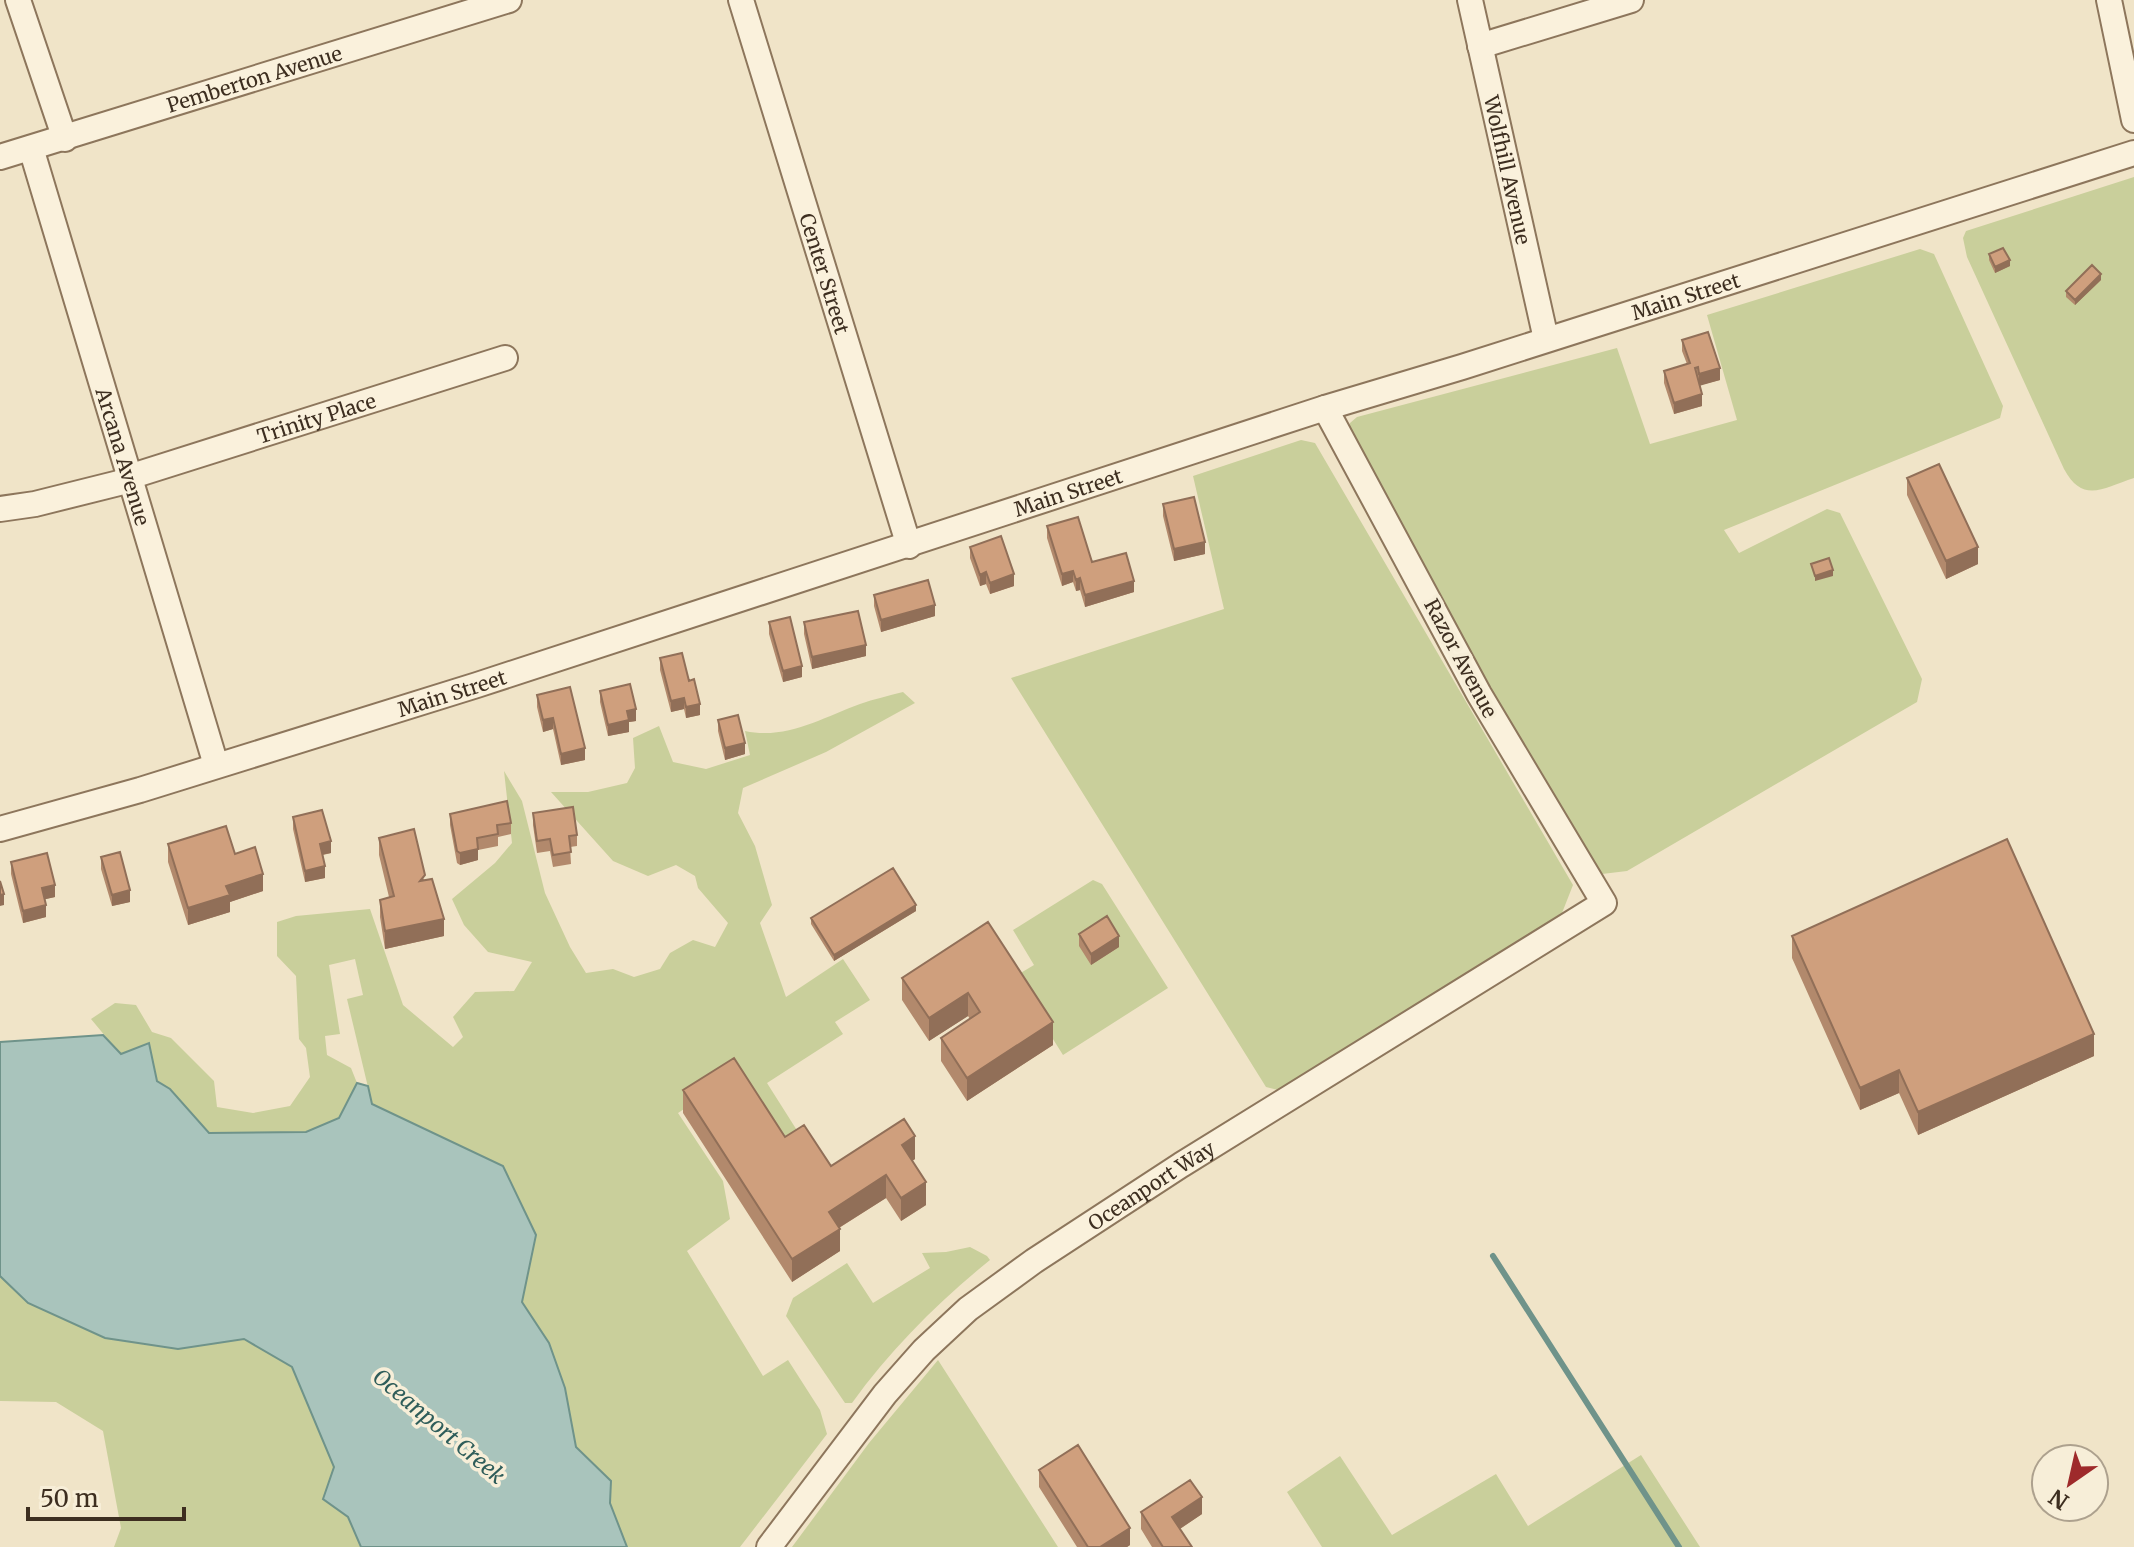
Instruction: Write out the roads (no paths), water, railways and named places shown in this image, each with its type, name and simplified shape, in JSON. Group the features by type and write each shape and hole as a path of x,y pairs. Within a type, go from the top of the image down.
{"street":[{"path":"18,0 65,139"},
{"name":"Pemberton Avenue","path":"0,157 509,0"},
{"name":"Center Street","path":"741,0 909,546"},
{"name":"Wolfhill Avenue","path":"1470,0 1546,339"},
{"path":"1480,46 1631,0"},
{"path":"2109,0 2134,120"},
{"name":"Arcana Avenue","path":"31,148 216,765"},
{"name":"Main Street","path":"0,829 140,790 477,685 1325,408 2134,153"},
{"name":"Trinity Place","path":"0,509 35,504 119,483 129,477 505,358"},
{"name":"Razor Avenue","path":"1325,408 1479,694 1604,903"},
{"name":"Oceanport Way","path":"769,1547 885,1394 924,1350 968,1309 1034,1261 1181,1165 1604,903"}],"water":[{"name":"Oceanport Creek","path":"103,1035 121,1054 149,1043 157,1081 170,1089 209,1133 306,1132 339,1118 357,1083 368,1086 372,1104 503,1166 536,1235 522,1302 549,1343 565,1388 576,1447 611,1481 610,1503 627,1547 361,1547 348,1517 323,1499 334,1467 292,1367 244,1339 178,1349 105,1338 28,1303 0,1276 0,1042"}],"waterway":[{"path":"1493,1256 1679,1547"}]}
